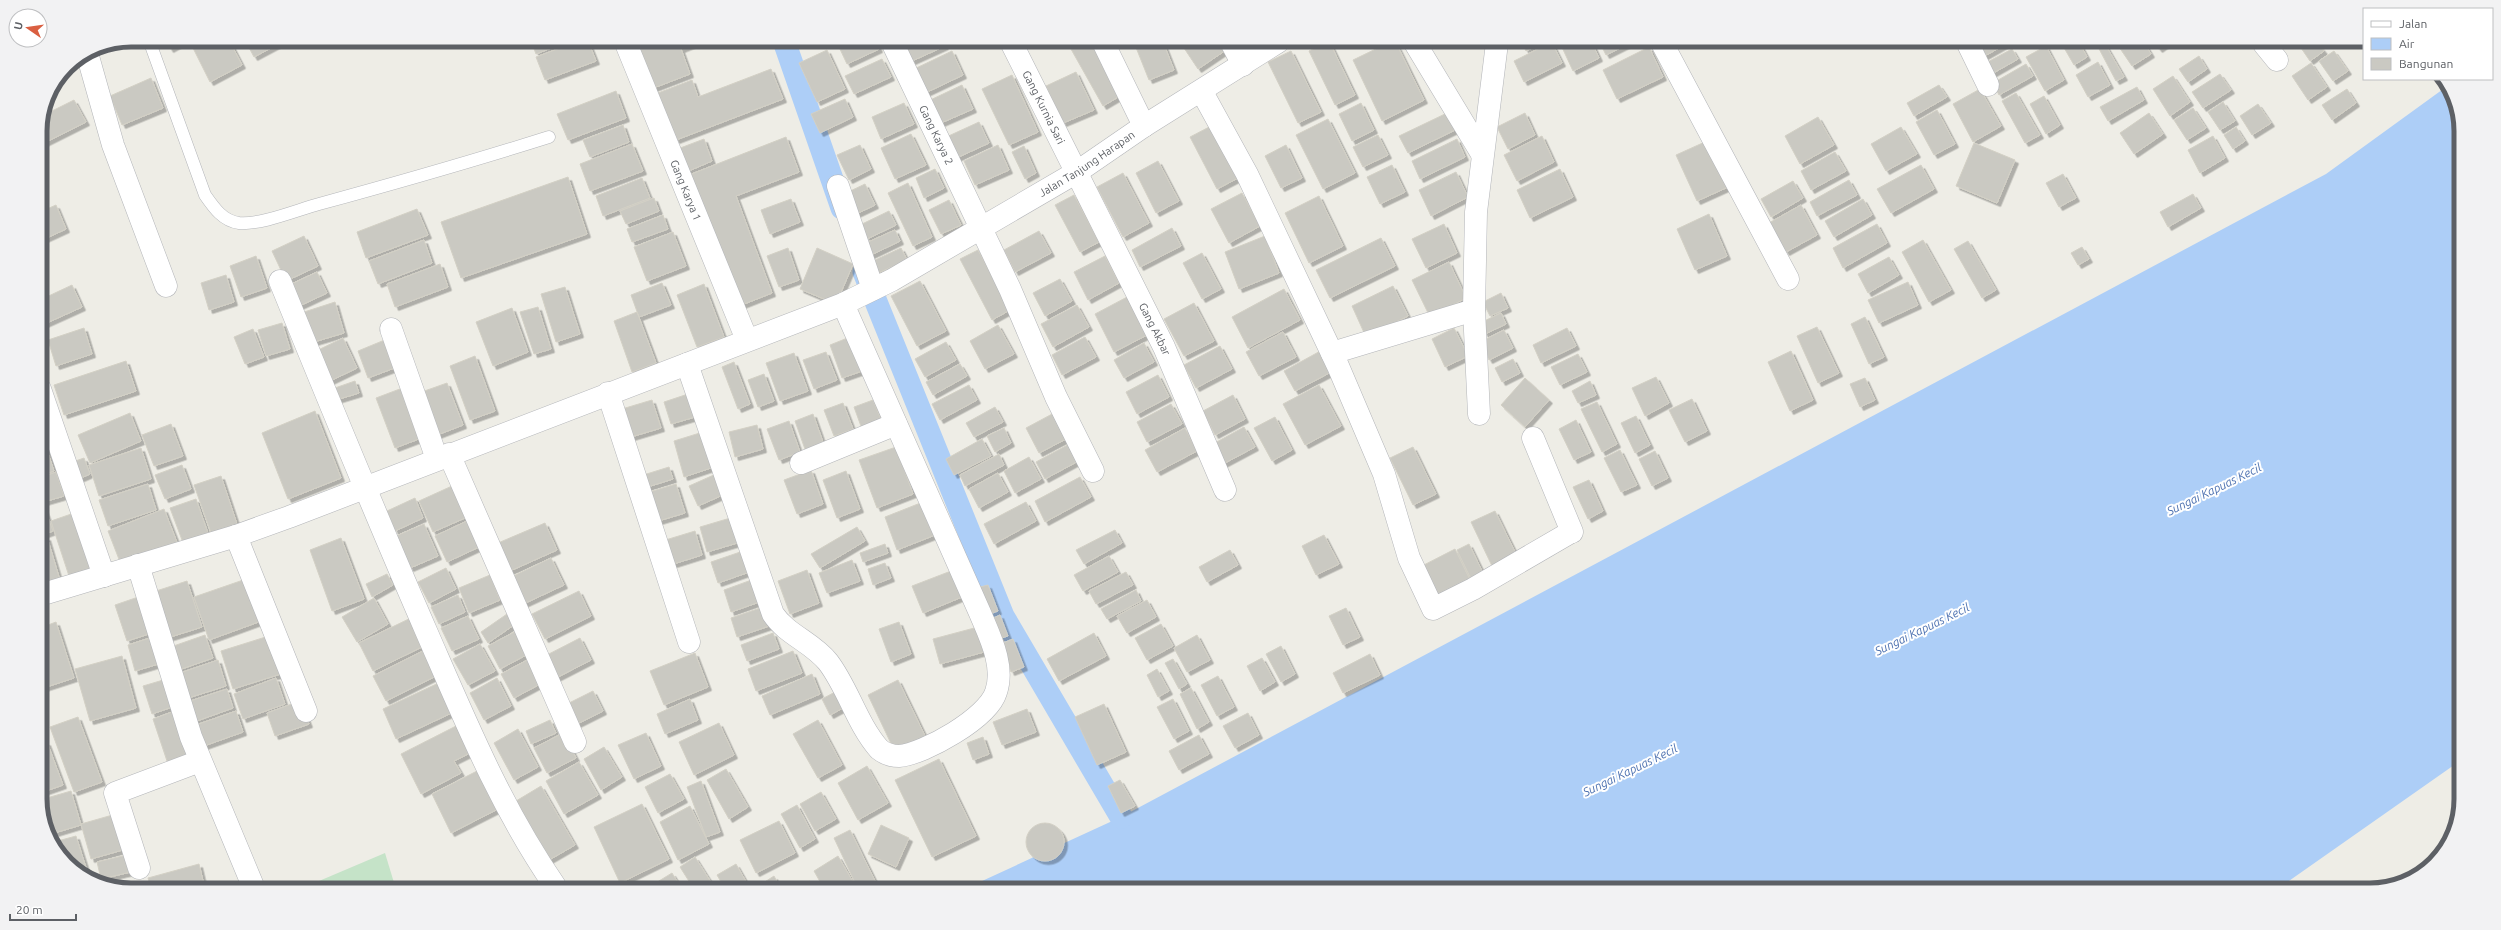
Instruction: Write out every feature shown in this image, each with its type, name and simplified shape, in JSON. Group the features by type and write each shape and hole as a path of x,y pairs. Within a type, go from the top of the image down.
{"street":[{"name":"Gang Karya 1","path":"627,47 747,340"},
{"name":"Gang Karya 2","path":"894,47 980,230 1010,289 1056,397 1093,471"},
{"name":"Gang Kurnia Sari","path":"1014,47 1077,172"},
{"path":"1105,47 1144,126"},
{"path":"1234,47 1243,65"},
{"name":"Jalan Tanjung Harapan","path":"47,593 236,536 848,301 882,285 980,230 1077,172 1144,126 1202,92 1270,47"},
{"path":"1418,47 1482,154"},
{"path":"1479,414 1474,310 1476,212 1496,47"},
{"path":"1664,47 1788,280"},
{"path":"1969,47 1988,85"},
{"path":"88,58 113,145 166,286"},
{"path":"1202,92 1247,174 1332,353 1384,474 1409,558 1434,609 1571,532 1533,438"},
{"name":"Gang Akbar","path":"1077,172 1164,347 1225,490"},
{"path":"838,186 882,285"},
{"path":"280,281 364,487 470,731 508,807 553,883"},
{"path":"686,364 773,614 783,627 815,648 828,663 876,746 885,753 899,756 939,740 977,718 986,710 996,693 998,673 993,647 980,613 896,424 848,301"},
{"path":"1332,353 1474,310"},
{"path":"391,329 443,456 575,742"},
{"path":"608,393 689,642"},
{"path":"47,409 104,576"},
{"path":"801,463 896,424"},
{"path":"236,536 306,710"},
{"path":"138,565 200,761 252,883"},
{"path":"139,868 114,793 200,761"}],"lane":[{"path":"152,47 205,195 220,214 238,222 257,221 284,214 422,176 549,137"}],"green space":[{"path":"385,853 394,883 320,883 319,881"}],"water":[{"name":"Sungai Kapuas Kecil","path":"2443,89 2450,104 2454,125 2454,765 2286,883 978,883 1121,817 2326,174"}],"building":[{"path":"192,47 233,47 242,65 210,82"},
{"path":"249,47 273,47 254,57"},
{"path":"533,47 554,47 536,54"},
{"path":"563,47 590,47 596,61 545,80 536,57"},
{"path":"635,47 686,47 681,49 690,74 651,89"},
{"path":"839,47 878,47 879,49 847,64"},
{"path":"905,47 943,47 912,61"},
{"path":"1070,47 1099,47 1125,93 1103,106"},
{"path":"1136,47 1165,47 1174,70 1149,80"},
{"path":"1228,47 1229,48 1198,69 1184,48"},
{"path":"1317,47 1332,47 1355,95 1335,105 1309,51"},
{"path":"1380,47 1398,47 1424,100 1382,121 1353,60"},
{"path":"1524,47 1534,47 1526,51"},
{"path":"1542,47 1554,47 1562,63 1524,82 1514,61"},
{"path":"1562,47 1594,47 1599,58 1573,71"},
{"path":"1602,47 1622,47 1606,55"},
{"path":"1649,47 1663,77 1617,99 1603,70"},
{"path":"1977,47 2001,47 1983,57"},
{"path":"2047,47 2064,80 2045,91 2026,57"},
{"path":"2064,47 2082,47 2087,57 2074,65"},
{"path":"2098,47 2107,47 2124,77 2116,81"},
{"path":"2119,47 2147,47 2151,54 2132,66"},
{"path":"2300,47 2321,47 2324,51 2310,61"},
{"path":"2012,49 2018,59 1988,76 1982,65"},
{"path":"827,50 845,89 817,102 799,63"},
{"path":"952,51 963,75 921,95 910,71"},
{"path":"1291,51 1321,112 1298,123 1268,62"},
{"path":"2334,51 2348,71 2333,81 2319,61"},
{"path":"2199,56 2207,69 2188,82 2179,69"},
{"path":"882,59 891,77 854,94 845,76"},
{"path":"2098,62 2110,85 2088,97 2076,75"},
{"path":"2311,63 2327,87 2308,100 2292,76"},
{"path":"2026,64 2033,76 1999,95 1993,83"},
{"path":"771,69 783,99 676,140 658,93 692,80 698,97"},
{"path":"1076,72 1094,110 1063,123 1046,86"},
{"path":"2220,74 2231,90 2203,108 2192,92"},
{"path":"1012,75 1038,132 1009,145 982,89"},
{"path":"2173,76 2190,102 2170,116 2153,89"},
{"path":"151,78 163,108 122,125 110,96"},
{"path":"962,85 973,109 934,126 924,103"},
{"path":"1939,85 1947,97 1914,116 1907,103"},
{"path":"2137,87 2144,100 2108,121 2100,107"},
{"path":"1980,89 2001,126 1973,142 1953,104"},
{"path":"2347,89 2356,103 2332,120 2322,105"},
{"path":"616,91 626,118 568,140 557,114"},
{"path":"2016,93 2040,135 2025,143 2002,101"},
{"path":"2044,96 2060,125 2046,134 2030,104"},
{"path":"845,99 853,117 820,133 811,114"},
{"path":"74,100 86,122 47,142 49,112"},
{"path":"2223,102 2235,121 2220,130 2208,112"},
{"path":"904,103 914,124 881,139 872,117"},
{"path":"1361,103 1374,130 1352,141 1339,114"},
{"path":"2258,104 2271,123 2252,135 2240,116"},
{"path":"2193,108 2206,128 2187,140 2174,120"},
{"path":"1937,110 1955,144 1934,155 1916,122"},
{"path":"1447,113 1455,130 1408,153 1399,136"},
{"path":"1525,113 1535,135 1508,149 1497,127"},
{"path":"2149,113 2163,134 2134,154 2120,133"},
{"path":"1818,117 1834,145 1800,164 1785,136"},
{"path":"1328,119 1355,173 1323,189 1296,135"},
{"path":"979,122 989,143 952,160 942,139"},
{"path":"623,125 629,142 590,157 583,140"},
{"path":"1213,125 1240,177 1217,189 1190,137"},
{"path":"1901,127 1917,154 1886,171 1871,144"},
{"path":"2236,127 2245,141 2233,149 2224,135"},
{"path":"911,134 926,165 895,179 881,148"},
{"path":"1378,135 1388,155 1363,167 1353,147"},
{"path":"1542,136 1554,162 1517,181 1504,155"},
{"path":"2213,136 2225,158 2200,173 2188,150"},
{"path":"786,137 799,172 736,196 772,293 739,306 689,175"},
{"path":"704,139 712,161 684,173 675,150"},
{"path":"1457,139 1465,157 1420,179 1412,161"},
{"path":"1707,141 1728,187 1697,201 1676,155"},
{"path":"1974,143 2015,160 1997,203 1956,186"},
{"path":"632,144 643,171 590,191 580,164"},
{"path":"860,145 871,169 849,180 837,155"},
{"path":"998,145 1009,170 975,185 964,161"},
{"path":"1286,145 1302,178 1281,188 1265,156"},
{"path":"1024,146 1036,173 1025,179 1012,152"},
{"path":"1835,152 1846,171 1811,190 1801,171"},
{"path":"1158,161 1179,201 1156,213 1136,173"},
{"path":"1392,165 1405,192 1380,204 1367,177"},
{"path":"1921,165 1934,189 1891,213 1877,189"},
{"path":"935,169 944,188 924,198 916,178"},
{"path":"1560,169 1573,197 1530,218 1517,190"},
{"path":"1456,172 1468,197 1431,216 1419,190"},
{"path":"1123,173 1149,223 1123,237 1097,187"},
{"path":"2063,174 2076,198 2059,207 2046,183"},
{"path":"568,177 587,234 461,278 441,222"},
{"path":"642,178 650,198 603,216 596,196"},
{"path":"1849,180 1857,195 1817,216 1810,202"},
{"path":"1793,181 1803,198 1771,217 1761,199"},
{"path":"908,183 932,237 913,246 888,193"},
{"path":"865,184 875,205 854,215 844,194"},
{"path":"1242,193 1260,226 1229,243 1211,209"},
{"path":"2193,194 2201,208 2168,227 2160,212"},
{"path":"1074,195 1099,242 1080,252 1055,205"},
{"path":"1319,196 1343,246 1309,263 1285,213"},
{"path":"654,198 659,211 626,224 620,211"},
{"path":"791,199 800,222 770,234 761,210"},
{"path":"1863,199 1872,215 1834,237 1825,221"},
{"path":"949,200 961,225 941,234 929,210"},
{"path":"56,205 66,229 47,238 47,209"},
{"path":"1801,205 1817,235 1786,252 1769,223"},
{"path":"417,209 428,235 366,258 357,232"},
{"path":"889,211 896,225 867,239 860,225"},
{"path":"1709,214 1727,256 1695,270 1677,229"},
{"path":"663,215 668,229 632,242 627,229"},
{"path":"1444,224 1457,253 1426,268 1412,239"},
{"path":"1877,224 1887,243 1843,268 1833,248"},
{"path":"1172,228 1181,246 1140,267 1132,250"},
{"path":"895,230 900,241 871,255 866,243"},
{"path":"1039,231 1051,253 1015,272 1004,250"},
{"path":"673,232 686,266 647,281 634,247"},
{"path":"304,236 318,266 286,281 272,251"},
{"path":"1265,236 1279,273 1239,289 1225,252"},
{"path":"1381,238 1395,266 1330,298 1316,270"},
{"path":"424,240 432,263 378,284 369,261"},
{"path":"1923,240 1951,290 1929,302 1902,252"},
{"path":"1968,241 1996,290 1982,298 1954,249"},
{"path":"2082,247 2089,259 2078,265 2071,253"},
{"path":"788,248 799,280 779,287 767,256"},
{"path":"817,248 853,264 836,304 800,289"},
{"path":"901,248 907,260 878,273 873,261"},
{"path":"978,250 1010,310 992,320 960,259"},
{"path":"1202,253 1221,289 1202,299 1183,263"},
{"path":"256,256 267,288 241,297 230,266"},
{"path":"1105,256 1119,283 1088,300 1074,272"},
{"path":"1889,257 1899,275 1868,293 1858,274"},
{"path":"1449,262 1466,298 1430,317 1412,280"},
{"path":"440,264 448,287 395,307 387,284"},
{"path":"317,272 327,293 295,308 285,287"},
{"path":"226,275 234,302 209,310 201,283"},
{"path":"1060,279 1072,301 1045,316 1033,293"},
{"path":"920,281 946,331 917,346 891,296"},
{"path":"1908,282 1918,305 1879,323 1868,300"},
{"path":"662,283 671,305 639,317 631,295"},
{"path":"704,284 724,337 697,347 677,295"},
{"path":"72,285 82,307 47,323 47,297"},
{"path":"1393,286 1408,316 1366,337 1352,306"},
{"path":"565,287 580,334 556,342 541,294"},
{"path":"1284,289 1300,320 1248,348 1232,317"},
{"path":"1501,293 1508,308 1490,316 1483,302"},
{"path":"1129,296 1149,334 1114,352 1095,314"},
{"path":"335,302 344,333 307,344 298,314"},
{"path":"1194,303 1214,341 1184,356 1164,319"},
{"path":"1077,305 1089,327 1053,347 1041,324"},
{"path":"538,307 551,349 534,354 520,312"},
{"path":"512,308 528,352 493,366 476,322"},
{"path":"637,312 656,363 632,372 614,321"},
{"path":"1501,313 1506,324 1485,334 1480,323"},
{"path":"1865,317 1884,357 1869,364 1851,324"},
{"path":"282,323 290,349 266,356 258,330"},
{"path":"998,325 1014,354 985,369 970,341"},
{"path":"1817,327 1839,373 1818,383 1797,336"},
{"path":"84,328 92,354 56,366 48,340"},
{"path":"1454,328 1468,356 1445,367 1432,339"},
{"path":"1567,328 1576,346 1541,363 1533,345"},
{"path":"253,329 264,357 245,364 234,337"},
{"path":"1504,330 1513,348 1489,360 1480,342"},
{"path":"1283,332 1296,357 1259,376 1246,352"},
{"path":"850,337 862,371 842,378 830,345"},
{"path":"1085,337 1096,357 1062,375 1052,355"},
{"path":"343,338 357,368 328,382 314,352"},
{"path":"387,339 397,367 368,378 358,351"},
{"path":"946,342 956,360 925,377 915,359"},
{"path":"1144,343 1154,362 1124,378 1114,360"},
{"path":"1220,346 1232,369 1196,388 1184,365"},
{"path":"1324,349 1335,370 1295,391 1284,371"},
{"path":"1791,351 1813,400 1790,411 1768,362"},
{"path":"826,352 837,380 814,389 803,360"},
{"path":"794,353 808,391 780,401 766,363"},
{"path":"1578,354 1587,372 1560,385 1551,367"},
{"path":"475,356 495,411 470,420 450,366"},
{"path":"1513,359 1520,373 1502,382 1495,368"},
{"path":"126,361 136,391 64,415 54,385"},
{"path":"734,362 750,404 738,409 722,367"},
{"path":"960,364 967,376 933,395 926,382"},
{"path":"764,374 774,401 758,407 748,380"},
{"path":"1158,375 1169,397 1137,414 1126,392"},
{"path":"1656,377 1669,403 1645,416 1632,388"},
{"path":"1525,378 1549,400 1525,427 1501,405"},
{"path":"1865,378 1875,400 1860,407 1850,384"},
{"path":"355,381 359,393 336,400 332,389"},
{"path":"1590,381 1596,395 1578,403 1572,391"},
{"path":"447,383 463,425 432,437 416,394"},
{"path":"969,385 977,400 940,420 932,404"},
{"path":"1319,385 1341,426 1305,445 1283,404"},
{"path":"405,387 424,437 395,448 376,398"},
{"path":"688,394 695,417 671,424 664,402"},
{"path":"1233,395 1245,419 1215,435 1203,411"},
{"path":"1692,399 1707,431 1685,442 1669,410"},
{"path":"652,400 661,428 631,437 622,409"},
{"path":"873,400 882,422 862,429 854,407"},
{"path":"1597,402 1617,444 1602,452 1581,409"},
{"path":"843,403 853,429 834,436 824,410"},
{"path":"1171,404 1182,424 1147,442 1137,422"},
{"path":"995,407 1003,422 974,437 966,423"},
{"path":"315,411 341,478 288,499 262,433"},
{"path":"130,413 141,441 90,463 78,435"},
{"path":"1054,413 1068,438 1039,453 1026,428"},
{"path":"813,414 824,445 806,452 795,421"},
{"path":"1636,416 1650,445 1635,453 1621,423"},
{"path":"1275,417 1292,450 1272,461 1254,428"},
{"path":"1576,420 1591,452 1574,460 1559,429"},
{"path":"789,421 800,452 779,460 767,429"},
{"path":"171,424 183,456 154,466 142,435"},
{"path":"757,425 763,449 735,457 729,432"},
{"path":"1244,427 1255,447 1223,464 1213,444"},
{"path":"1004,428 1011,443 995,452 987,436"},
{"path":"1185,428 1197,451 1157,472 1145,450"},
{"path":"703,432 714,467 684,477 674,441"},
{"path":"982,439 991,456 954,475 946,459"},
{"path":"1073,442 1082,459 1045,479 1036,462"},
{"path":"896,447 913,494 877,508 859,460"},
{"path":"1413,447 1436,494 1413,505 1390,458"},
{"path":"141,448 151,479 99,496 89,465"},
{"path":"47,450 54,471 47,474"},
{"path":"1620,450 1637,485 1621,492 1604,458"},
{"path":"1655,451 1668,478 1652,486 1639,459"},
{"path":"999,454 1004,465 965,486 960,475"},
{"path":"1029,457 1041,479 1015,493 1004,471"},
{"path":"84,458 90,474 74,481 67,464"},
{"path":"182,465 191,489 165,499 155,475"},
{"path":"669,467 673,479 641,489 637,477"},
{"path":"811,470 823,504 797,514 784,480"},
{"path":"846,471 860,509 837,518 823,480"},
{"path":"56,472 64,496 47,501 47,475"},
{"path":"998,473 1008,492 979,508 969,489"},
{"path":"716,474 725,494 698,506 689,486"},
{"path":"221,476 237,524 211,533 194,485"},
{"path":"1080,477 1091,497 1045,522 1035,501"},
{"path":"1589,480 1603,511 1588,519 1573,487"},
{"path":"148,484 156,510 108,526 99,500"},
{"path":"676,484 685,513 655,522 646,493"},
{"path":"452,486 465,518 433,532 419,501"},
{"path":"415,498 423,518 395,531 387,511"},
{"path":"196,499 210,539 185,548 170,508"},
{"path":"923,502 935,535 897,550 885,517"},
{"path":"1026,502 1036,521 994,544 984,524"},
{"path":"164,509 178,545 122,567 108,531"},
{"path":"1495,511 1516,554 1492,566 1471,522"},
{"path":"77,512 95,568 69,576 51,521"},
{"path":"47,515 53,531 47,533"},
{"path":"737,516 744,541 707,552 700,527"},
{"path":"467,521 479,547 447,562 435,536"},
{"path":"545,523 557,550 510,571 498,543"},
{"path":"424,524 438,556 410,568 396,536"},
{"path":"857,527 865,541 820,568 811,554"},
{"path":"1115,530 1122,543 1084,564 1076,550"},
{"path":"695,531 702,555 667,566 659,542"},
{"path":"1324,535 1339,564 1316,575 1302,546"},
{"path":"47,537 62,587 47,590"},
{"path":"341,538 364,599 332,611 310,550"},
{"path":"885,544 888,553 863,562 860,553"},
{"path":"1469,544 1486,579 1474,585 1457,550"},
{"path":"749,549 755,570 718,583 711,562"},
{"path":"1455,549 1471,582 1433,600 1418,568"},
{"path":"1230,550 1238,565 1207,582 1199,567"},
{"path":"1109,556 1118,572 1083,591 1074,575"},
{"path":"551,558 564,585 519,606 507,579"},
{"path":"852,560 860,581 827,593 819,573"},
{"path":"885,563 891,578 873,585 868,569"},
{"path":"446,568 456,589 429,603 418,582"},
{"path":"807,570 819,603 790,614 778,581"},
{"path":"951,571 962,597 923,613 912,586"},
{"path":"1126,572 1133,585 1096,604 1089,591"},
{"path":"387,574 393,585 372,597 366,584"},
{"path":"490,575 500,600 469,613 459,588"},
{"path":"249,578 264,620 209,640 194,597"},
{"path":"757,578 765,600 731,612 724,590"},
{"path":"187,581 202,627 164,639 150,593"},
{"path":"988,585 998,611 990,614 980,587"},
{"path":"1136,590 1141,601 1107,619 1101,609"},
{"path":"579,591 591,616 545,639 532,614"},
{"path":"144,595 155,632 127,641 115,605"},
{"path":"458,595 465,612 439,624 431,607"},
{"path":"374,598 388,624 357,642 342,617"},
{"path":"1147,600 1156,617 1127,633 1117,616"},
{"path":"766,606 772,625 737,637 731,618"},
{"path":"1346,608 1360,637 1343,645 1329,616"},
{"path":"507,614 514,625 488,643 481,632"},
{"path":"417,615 430,643 373,671 359,643"},
{"path":"1000,615 1008,636 999,639 991,619"},
{"path":"468,616 479,639 452,651 441,628"},
{"path":"56,622 74,678 47,687 47,625"},
{"path":"899,622 911,654 891,662 879,629"},
{"path":"1161,624 1173,646 1147,660 1135,638"},
{"path":"978,627 984,652 940,664 933,639"},
{"path":"518,630 530,653 500,669 488,646"},
{"path":"773,633 779,649 747,661 741,645"},
{"path":"1094,633 1106,656 1059,681 1047,659"},
{"path":"205,635 213,658 173,672 165,649"},
{"path":"272,635 284,673 233,689 221,651"},
{"path":"1197,635 1210,660 1187,672 1174,648"},
{"path":"156,636 165,662 135,671 128,645"},
{"path":"580,638 591,660 556,678 545,656"},
{"path":"1013,639 1024,667 1011,672 1000,644"},
{"path":"480,644 495,671 468,685 453,659"},
{"path":"1281,646 1295,674 1281,682 1266,654"},
{"path":"431,647 444,672 386,701 373,676"},
{"path":"793,651 802,673 756,691 748,669"},
{"path":"695,653 708,687 664,705 650,671"},
{"path":"1370,654 1380,675 1343,693 1333,673"},
{"path":"122,656 136,708 90,721 75,669"},
{"path":"531,658 544,682 514,698 501,674"},
{"path":"1262,658 1275,682 1260,691 1247,666"},
{"path":"1173,659 1187,684 1179,689 1165,663"},
{"path":"218,660 226,686 185,699 177,674"},
{"path":"1157,669 1169,691 1158,697 1147,675"},
{"path":"812,674 820,694 770,715 762,696"},
{"path":"1218,676 1234,707 1217,716 1201,685"},
{"path":"170,678 178,705 152,714 143,686"},
{"path":"276,678 285,704 243,719 234,694"},
{"path":"497,678 511,706 484,720 470,693"},
{"path":"445,680 458,710 396,739 383,709"},
{"path":"898,680 926,738 895,752 868,695"},
{"path":"1191,688 1209,722 1197,729 1180,694"},
{"path":"227,689 233,708 194,722 187,702"},
{"path":"593,691 603,711 575,725 565,705"},
{"path":"837,691 845,707 830,715 822,699"},
{"path":"690,699 698,720 665,734 657,714"},
{"path":"1173,699 1189,731 1174,739 1157,707"},
{"path":"300,701 309,724 275,736 267,713"},
{"path":"1104,704 1126,752 1097,765 1075,717"},
{"path":"180,709 195,758 169,767 153,719"},
{"path":"1027,709 1036,732 1002,745 993,722"},
{"path":"236,711 243,732 201,747 193,726"},
{"path":"1248,713 1259,735 1235,748 1223,726"},
{"path":"78,717 102,782 74,792 50,727"},
{"path":"550,720 556,733 531,744 526,731"},
{"path":"818,720 842,765 818,778 793,734"},
{"path":"719,723 734,755 694,775 679,742"},
{"path":"458,725 472,752 454,761 461,773 421,794 401,754"},
{"path":"518,729 538,767 514,780 494,743"},
{"path":"563,733 576,758 547,773 534,748"},
{"path":"646,733 661,766 634,779 618,745"},
{"path":"1199,735 1209,754 1179,770 1169,751"},
{"path":"983,737 989,754 973,760 967,743"},
{"path":"47,742 63,785 47,791"},
{"path":"604,747 622,777 601,790 584,759"},
{"path":"939,759 976,836 932,857 895,780"},
{"path":"579,762 598,795 564,814 546,781"},
{"path":"867,766 888,803 858,820 838,783"},
{"path":"726,769 748,807 729,819 707,780"},
{"path":"479,770 498,809 451,833 432,794"},
{"path":"670,774 684,799 658,813 645,787"},
{"path":"1120,780 1135,806 1121,813 1108,786"},
{"path":"701,781 720,832 706,837 687,787"},
{"path":"541,786 575,845 549,860 516,801"},
{"path":"71,791 81,825 54,833 50,821 47,798"},
{"path":"821,792 836,819 815,831 800,804"},
{"path":"642,804 669,859 620,883 594,827"},
{"path":"797,805 815,839 800,848 781,814"},
{"path":"690,806 709,844 678,860 660,822"},
{"path":"116,814 126,849 91,859 81,824"},
{"path":"779,821 795,853 756,873 740,840"},
{"path":"1041,823 1049,823 1059,828 1063,835 1063,849 1059,856 1049,861 1041,861 1031,856 1029,853 1026,846 1026,838 1031,828 1034,826"},
{"path":"881,825 909,838 896,867 868,854"},
{"path":"850,830 876,883 855,883 834,838"},
{"path":"76,836 87,871 71,859 58,841"},
{"path":"131,854 135,871 103,879 101,877 97,862"},
{"path":"838,856 854,883 821,883 814,871"},
{"path":"695,857 711,883 690,883 680,867"},
{"path":"199,864 204,883 149,883 148,878"},
{"path":"736,864 747,883 722,883 717,875"},
{"path":"672,873 678,883 656,883"},
{"path":"774,876 778,883 763,883"}],"waterway":[{"path":"786,47 842,208"},
{"path":"864,272 1003,616 1121,817"}]}
